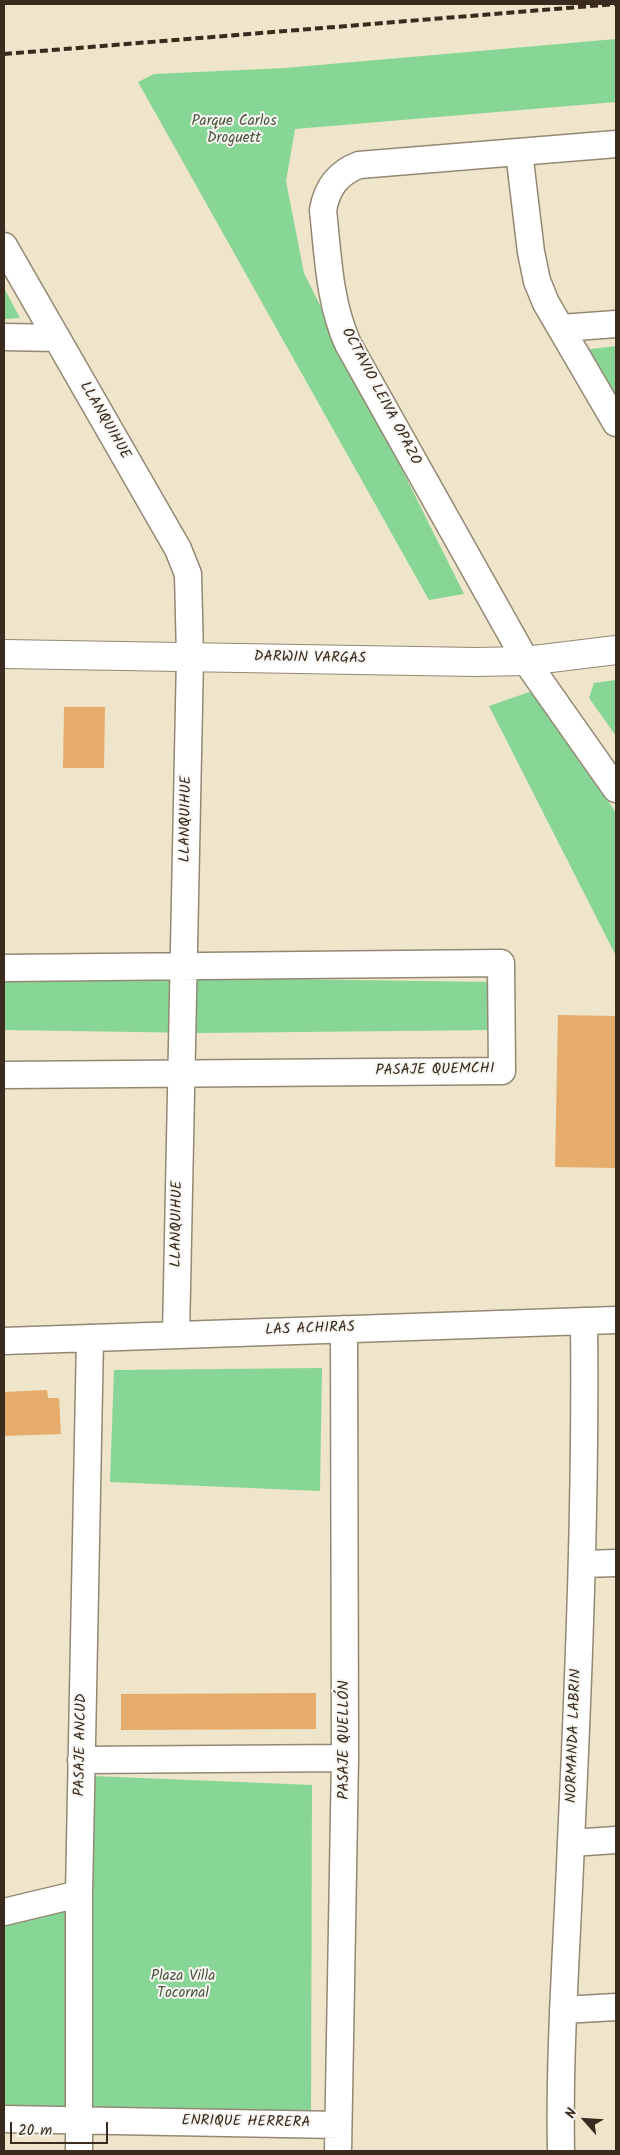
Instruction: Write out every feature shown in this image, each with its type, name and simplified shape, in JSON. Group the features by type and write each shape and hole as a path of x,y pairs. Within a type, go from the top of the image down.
{"street":[{"name":"OCTAVIO LEIVA OPAZO","path":"616,144 360,165 346,170 335,180 325,199 323,210 332,291 338,317 348,344 526,661 616,789"},
{"path":"519,152 533,266 546,303 616,423"},
{"name":"LLANQUIHUE","path":"4,246 178,549 188,574 190,657 176,1335"},
{"path":"561,328 616,324"},
{"path":"4,337 56,338"},
{"name":"DARWIN VARGAS","path":"4,654 526,661 616,650"},
{"name":"PASAJE QUEMCHI","path":"4,968 500,964 502,1071 4,1075"},
{"name":"LAS ACHIRAS","path":"4,1341 616,1320"},
{"name":"NORMANDA LABRIN","path":"561,2151 563,2010 582,1564 585,1447 584,1321"},
{"name":"PASAJE QUELLÓN","path":"338,2151 345,1758 344,1329"},
{"name":"PASAJE ANCUD","path":"79,2151 79,1894 90,1338"},
{"path":"582,1564 616,1563"},
{"path":"81,1760 345,1758"},
{"path":"571,1843 616,1840"},
{"path":"4,1912 79,1894"},
{"path":"563,2010 616,2007"},
{"name":"ENRIQUE HERRERA","path":"4,2119 338,2125"}],"green space":[{"name":"Parque Carlos Droguett","path":"616,39 616,102 295,129 286,181 304,273 464,594 429,600 138,82 154,74 285,68"},
{"path":"4,288 20,318 4,319"},
{"path":"616,346 616,405 583,350"},
{"path":"616,680 616,736 589,698 594,683"},
{"path":"535,690 616,813 616,956 489,706"},
{"path":"4,975 492,982 495,1030 203,1033 4,1030"},
{"path":"322,1368 320,1491 110,1482 114,1370"},
{"name":"Plaza Villa Tocornal","path":"93,1776 312,1785 311,2118 4,2105 4,1920 91,1896"}],"building":[{"path":"64,707 105,707 104,768 63,768"},
{"path":"558,1015 616,1016 616,1168 555,1167"},
{"path":"47,1390 48,1398 59,1398 61,1434 4,1436 4,1392"},
{"path":"316,1693 316,1729 121,1730 121,1694"}],"railway":[{"path":"4,54 616,4"}]}
